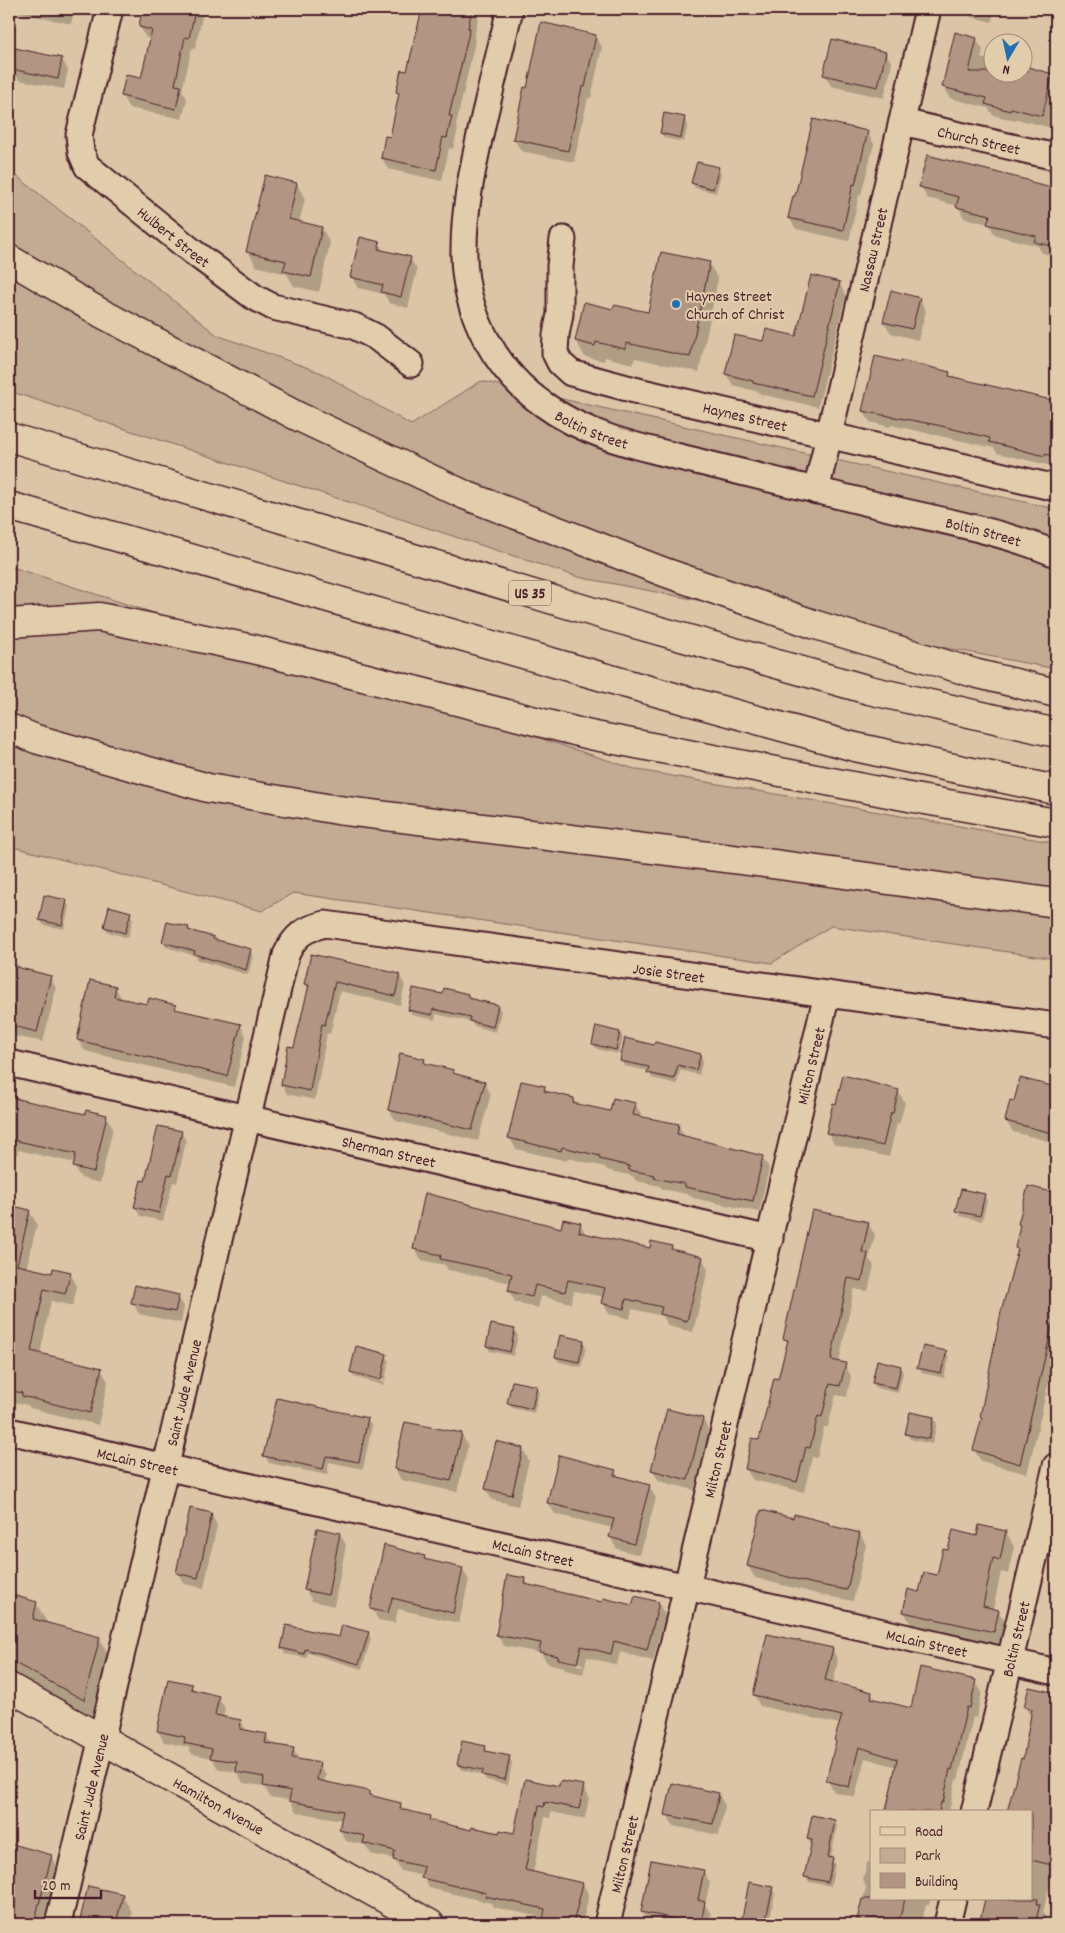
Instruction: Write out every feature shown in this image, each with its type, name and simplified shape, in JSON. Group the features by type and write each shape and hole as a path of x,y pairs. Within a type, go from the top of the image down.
{"main road":[{"path":"9,259 101,313 297,416 465,495 664,572 816,625 974,673 1056,693"},
{"name":"US 35","path":"9,437 644,626 869,690 1056,733"},
{"path":"9,506 635,686 855,747 1056,790"},
{"path":"9,623 99,617 253,649 590,735 914,798 1056,823"},
{"path":"9,728 45,742 208,788 338,810 774,864 1056,903"},
{"name":"Hamilton Avenue","path":"9,1688 430,1924"}],"street":[{"name":"Hulbert Street","path":"110,9 79,135 81,152 87,166 193,252 254,298 273,307 354,326 376,337 402,355 410,364"},
{"name":"Boltin Street","path":"510,9 474,161 466,222 464,257 468,289 479,324 494,355 515,381 543,404 576,425 613,440 816,491 988,531 1056,554"},
{"name":"Nassau Street","path":"816,491 928,9"},
{"name":"Church Street","path":"902,122 1056,158"},
{"name":"Haynes Street","path":"563,239 560,266 560,314 556,335 556,353 560,363 571,373 642,392 1056,488"},
{"name":"Josie Street","path":"289,947 296,938 309,928 325,924 1056,1026"},
{"name":"Saint Jude Avenue","path":"58,1924 247,1118 289,947"},
{"name":"Milton Street","path":"607,1924 827,994"},
{"name":"Sherman Street","path":"9,1063 770,1239"},
{"name":"McLain Street","path":"9,1430 1056,1672"},
{"name":"Boltin Street","path":"974,1810 1056,1466"},
{"path":"947,1924 953,1900"}],"green space":[{"path":"9,170 217,335 322,373 411,425 481,381 1056,509 1056,669 578,577 9,391"},
{"path":"9,566 638,770 1056,843 1056,959 831,926 772,963 293,893 262,911 9,846"}],"building":[{"path":"142,9 185,9 195,11 189,38 185,37 175,85 181,86 176,109 121,96 126,75 141,78 152,30 139,27"},
{"path":"422,9 472,9 468,28 470,28 449,116 452,116 447,138 443,137 436,170 381,158 385,136 390,137 399,93 396,92 401,70 407,71"},
{"path":"541,22 596,35 585,87 582,87 568,151 513,139 524,87 527,88"},
{"path":"955,32 977,38 969,72 982,72 982,82 1032,82 1032,68 1053,74 1042,116 1011,108 1010,111 985,104 987,98 942,87"},
{"path":"832,39 886,52 878,87 823,75"},
{"path":"15,48 62,58 58,79 11,69"},
{"path":"664,113 685,117 681,138 660,133"},
{"path":"813,119 868,131 855,185 853,184 843,230 788,218"},
{"path":"927,155 1056,189 1056,247 1034,242 1036,236 987,224 990,215 956,207 959,197 919,187"},
{"path":"697,162 719,167 713,189 691,183"},
{"path":"265,175 297,183 289,219 322,227 311,277 283,271 286,261 246,252"},
{"path":"360,237 380,242 378,249 411,257 401,297 381,292 383,285 350,277"},
{"name":"Haynes Street Church of Christ","path":"661,252 710,262 690,357 626,343 625,349 596,342 595,346 575,341 584,302 613,309 614,305 648,312"},
{"path":"811,275 840,282 812,396 753,383 753,381 725,374 734,335 763,341 766,329 796,336"},
{"path":"891,290 920,298 912,329 883,322"},
{"path":"875,356 901,362 901,360 950,372 949,376 1056,401 1056,457 989,442 990,438 937,425 862,411"},
{"path":"44,895 67,900 62,925 39,920"},
{"path":"109,906 131,912 125,933 104,927"},
{"path":"167,922 189,927 188,930 214,937 213,939 251,949 246,970 194,954 195,951 162,942"},
{"path":"311,954 400,974 395,996 335,982 325,1025 322,1024 310,1091 281,1085 288,1046 294,1047 309,985 304,984"},
{"path":"9,965 51,976 37,1032 9,1025"},
{"path":"90,980 116,986 114,997 147,1004 149,998 176,1005 175,1009 241,1024 227,1076 77,1040"},
{"path":"413,988 443,994 444,988 468,994 468,998 498,1005 493,1027 469,1021 470,1017 433,1009 432,1015 408,1010"},
{"path":"596,1026 620,1032 616,1050 592,1044"},
{"path":"625,1038 654,1045 655,1042 701,1054 696,1070 678,1065 674,1079 647,1073 649,1067 620,1061"},
{"path":"400,1053 425,1059 424,1063 454,1070 453,1073 485,1082 472,1130 388,1110"},
{"path":"843,1075 899,1090 883,1146 826,1133 833,1103 836,1104"},
{"path":"1020,1078 1056,1087 1056,1134 1005,1121 1010,1100 1014,1101"},
{"path":"521,1081 545,1086 544,1091 574,1098 573,1103 610,1111 613,1098 636,1103 633,1115 679,1124 677,1134 763,1156 753,1201 685,1187 685,1184 654,1178 655,1175 629,1170 629,1166 599,1159 600,1156 562,1147 561,1151 508,1138"},
{"path":"9,1097 85,1114 86,1110 107,1115 94,1172 73,1167 76,1154 9,1139"},
{"path":"158,1126 182,1131 172,1175 168,1174 159,1213 134,1207 141,1180 145,1181"},
{"path":"1028,1186 1056,1193 1056,1310 1020,1464 973,1450 982,1417 980,1417 1001,1312 1018,1249 1015,1248 1020,1225 1018,1224"},
{"path":"961,1189 985,1194 980,1216 955,1211"},
{"path":"425,1193 561,1228 563,1219 581,1223 579,1232 650,1248 651,1241 672,1246 671,1249 703,1257 687,1321 660,1314 662,1307 626,1299 624,1309 601,1303 605,1288 568,1280 565,1292 535,1285 532,1297 508,1291 512,1274 440,1259 441,1255 413,1249"},
{"path":"9,1205 30,1210 17,1265 52,1273 53,1268 71,1272 65,1294 44,1289 31,1351 102,1368 90,1413 22,1396 22,1393 9,1390"},
{"path":"812,1210 869,1222 862,1252 868,1253 862,1281 848,1278 831,1360 846,1363 840,1386 830,1384 822,1417 818,1416 810,1448 806,1447 797,1482 745,1469 752,1438 759,1440 774,1378 778,1379 788,1340 783,1339"},
{"path":"135,1285 179,1295 175,1312 131,1303"},
{"path":"491,1324 515,1329 510,1352 486,1346"},
{"path":"560,1335 584,1340 579,1362 555,1357"},
{"path":"356,1346 387,1354 381,1380 350,1372"},
{"path":"923,1346 947,1351 941,1373 917,1368"},
{"path":"877,1360 901,1366 896,1388 872,1383"},
{"path":"512,1381 537,1386 532,1409 507,1403"},
{"path":"277,1398 368,1418 359,1462 326,1456 323,1469 263,1456"},
{"path":"667,1409 703,1418 688,1480 651,1470"},
{"path":"910,1412 934,1417 929,1439 905,1434"},
{"path":"405,1422 462,1433 451,1481 394,1469"},
{"path":"496,1441 523,1448 512,1495 485,1489"},
{"path":"559,1455 616,1470 614,1475 650,1485 634,1544 609,1537 614,1519 547,1503"},
{"path":"190,1508 212,1513 198,1578 176,1573"},
{"path":"761,1510 793,1518 794,1514 860,1533 847,1590 814,1584 747,1566"},
{"path":"979,1525 1006,1531 1000,1560 993,1558 983,1606 999,1610 994,1632 903,1612 908,1589 919,1592 924,1572 937,1575 943,1549 948,1550 953,1530 977,1536"},
{"path":"317,1528 340,1533 328,1595 304,1590"},
{"path":"384,1545 425,1556 424,1559 463,1568 453,1613 392,1598 388,1613 370,1609"},
{"path":"507,1575 526,1578 525,1584 602,1602 603,1598 632,1605 635,1596 659,1602 647,1650 614,1641 611,1654 581,1646 577,1663 539,1652 541,1643 496,1635"},
{"path":"9,1594 37,1602 33,1619 100,1637 84,1700 9,1660"},
{"path":"286,1625 339,1637 342,1625 369,1632 359,1664 305,1649 304,1654 281,1648"},
{"path":"767,1634 833,1648 825,1680 872,1692 871,1698 911,1708 920,1667 976,1680 970,1708 967,1707 952,1770 950,1769 943,1803 941,1802 939,1810 886,1810 897,1759 859,1747 849,1787 826,1781 836,1741 834,1740 842,1716 753,1695"},
{"path":"168,1679 192,1684 191,1689 219,1696 215,1715 241,1720 240,1729 267,1734 265,1743 294,1748 292,1758 320,1763 317,1780 369,1791 369,1795 401,1803 400,1809 430,1816 429,1820 471,1830 472,1827 499,1833 500,1830 514,1833 525,1779 559,1786 560,1781 584,1785 579,1809 545,1802 544,1807 539,1806 525,1870 583,1883 573,1924 542,1924 545,1909 485,1896 486,1893 421,1878 424,1867 393,1860 395,1851 363,1843 365,1836 339,1830 343,1811 289,1801 291,1791 263,1786 264,1777 236,1772 237,1762 210,1758 212,1749 184,1743 185,1737 157,1731"},
{"path":"1029,1687 1056,1693 1056,1843 1052,1865 1032,1860 1032,1810 1008,1810 1021,1758 1023,1759 1032,1709 1024,1707"},
{"path":"462,1741 486,1746 485,1751 510,1756 505,1780 482,1775 483,1770 457,1765"},
{"path":"672,1783 719,1793 713,1824 665,1815"},
{"path":"812,1815 835,1820 828,1857 833,1858 828,1882 804,1877 812,1840 807,1839"},
{"path":"9,1843 52,1855 34,1923 9,1917"},
{"path":"651,1860 704,1870 698,1900 705,1902 701,1924 641,1912"},
{"path":"749,1882 773,1887 765,1924 741,1924"},
{"path":"88,1886 123,1894 116,1924 79,1924"},
{"path":"862,1899 905,1900 898,1924 856,1924"},
{"path":"1038,1899 1037,1904 1040,1904 1035,1924 998,1924 980,1920 985,1900"}],"place":[{"name":"Haynes Street Church of Christ","path":"676,304"}]}
